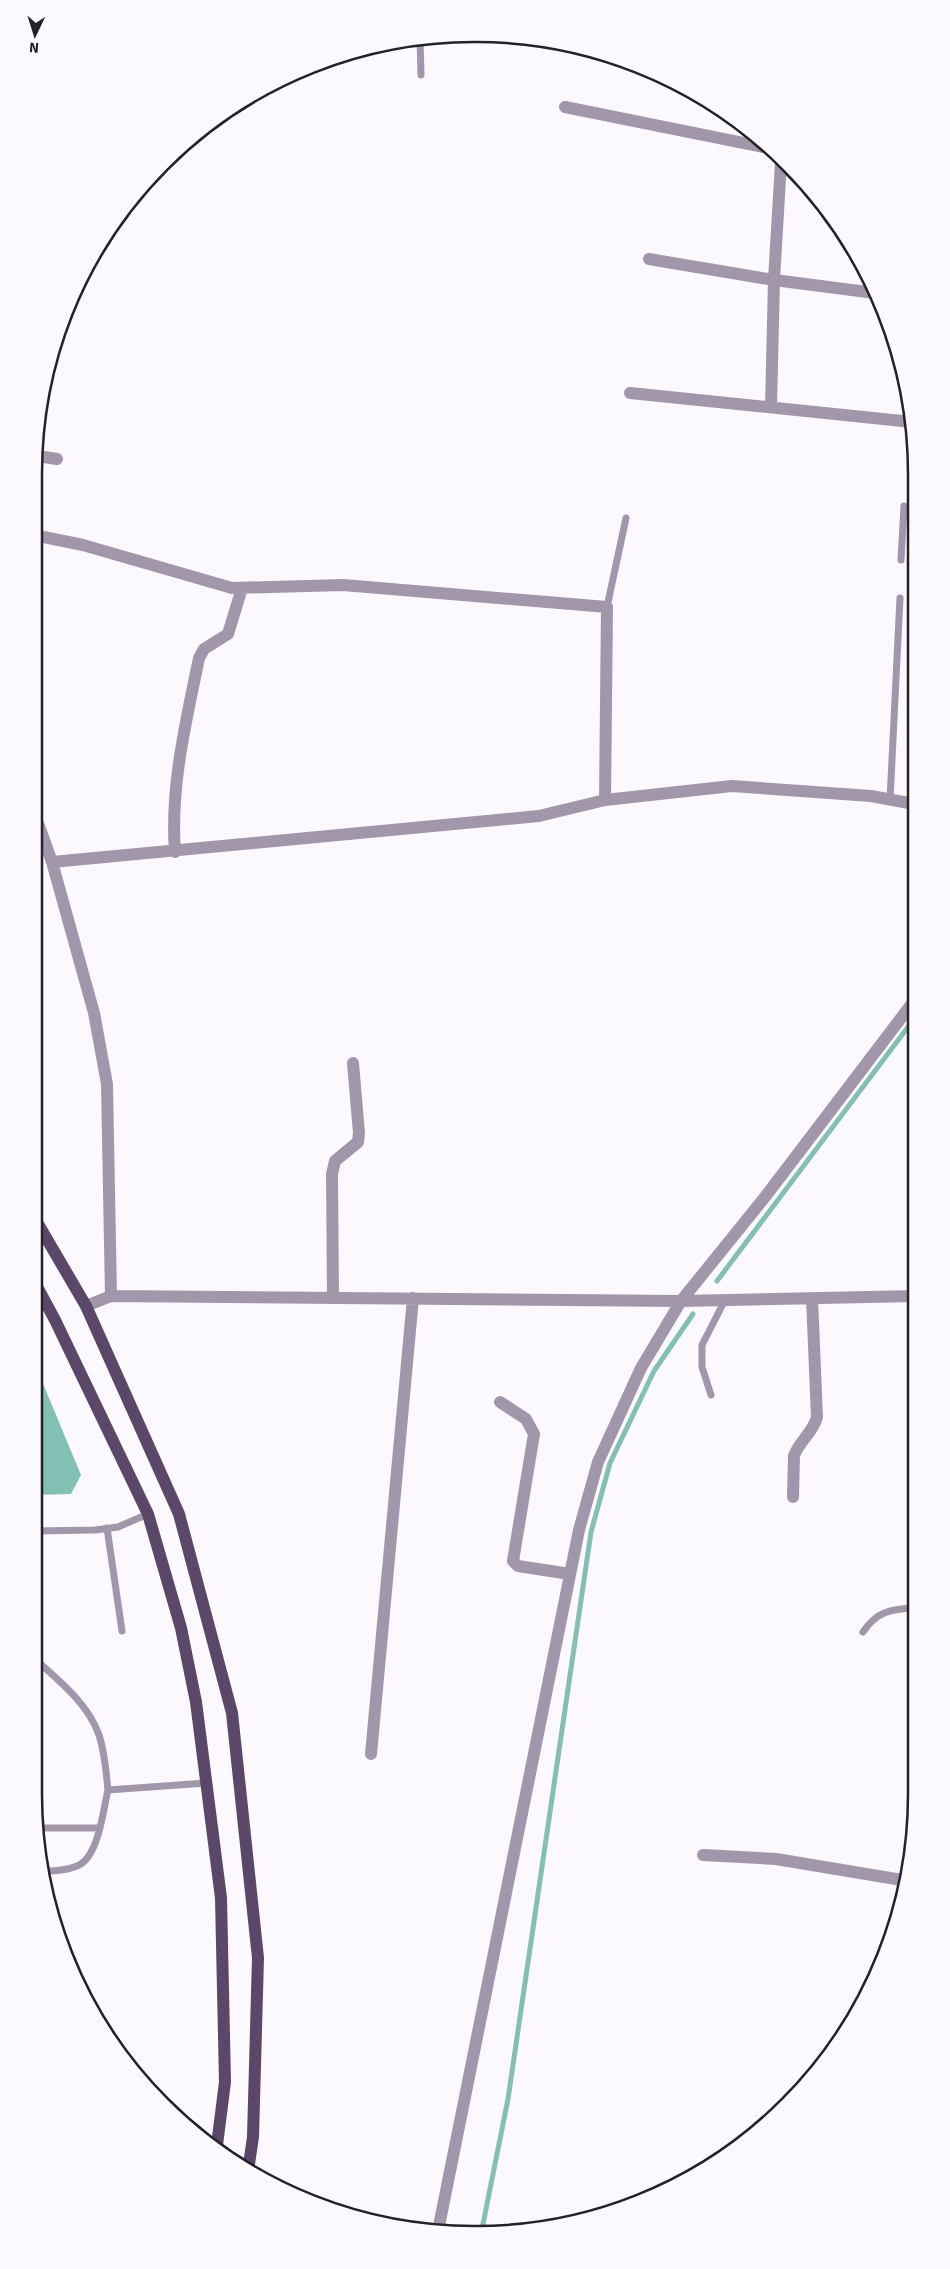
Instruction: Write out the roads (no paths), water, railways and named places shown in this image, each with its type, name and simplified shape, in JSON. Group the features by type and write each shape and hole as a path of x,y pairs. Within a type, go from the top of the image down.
{"main road":[{"path":"42,1231 86,1306 179,1514 232,1713 258,1958 253,2137 249,2163"},
{"path":"42,1295 56,1320 148,1514 181,1628 196,1702 221,1898 225,2082 217,2141"}],"street":[{"path":"565,107 754,145"},
{"path":"771,407 774,280 781,169"},
{"path":"649,259 774,280 867,292"},
{"path":"630,393 904,421"},
{"path":"43,457 57,459"},
{"path":"42,537 82,545 232,588 343,585 607,607 605,800"},
{"path":"175,852 174,824 177,780 198,658 204,649 230,631 242,588"},
{"path":"52,862 175,852 540,816 605,800 732,786 871,796 908,803"},
{"path":"42,834 52,862 94,1013 107,1084 111,1296"},
{"path":"439,2225 579,1530 598,1462 641,1368 681,1301 766,1197 908,1009"},
{"path":"333,1298 332,1174 334,1161 358,1142 359,1133 353,1063"},
{"path":"86,1306 111,1296 681,1301 908,1296"},
{"path":"371,1754 413,1298"},
{"path":"793,1497 794,1456 799,1446 812,1430 817,1417 812,1298"},
{"path":"500,1402 526,1419 534,1434 512,1561 518,1566 570,1574"},
{"path":"703,1854 783,1860 899,1879"}],"lane":[{"path":"420,46 422,75"},
{"path":"901,560 904,506"},
{"path":"607,607 626,518"},
{"path":"890,800 900,598"},
{"path":"711,1395 702,1367 701,1350 725,1300"},
{"path":"42,1531 118,1527 148,1514"},
{"path":"106,1528 122,1631"},
{"path":"863,1632 871,1620 885,1612 908,1609"},
{"path":"42,1665 67,1688 96,1727 102,1748 108,1790 99,1828 89,1856 79,1866 50,1871"},
{"path":"108,1790 206,1783"},
{"path":"44,1828 99,1828"}],"waterway":[{"path":"717,1281 908,1027"},
{"path":"483,2226 508,2099 591,1532 610,1463 654,1371 693,1314"}]}
